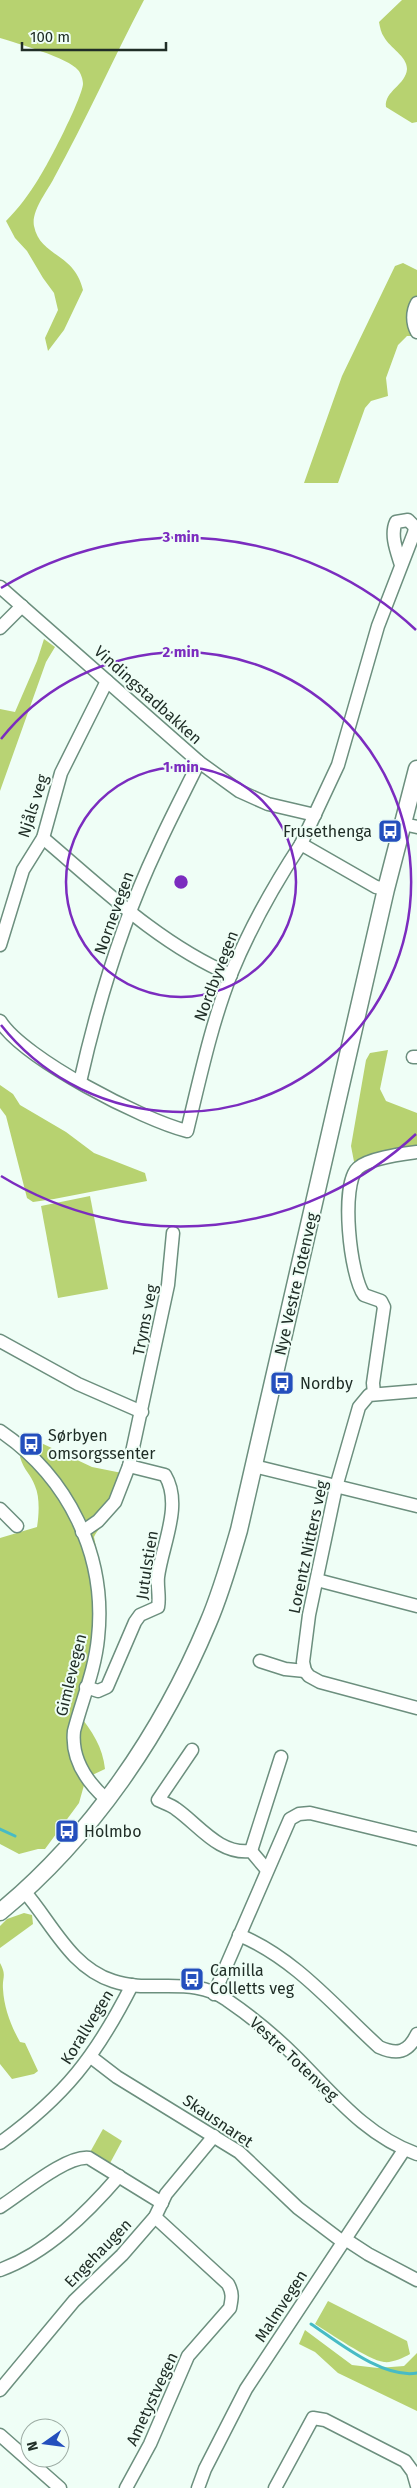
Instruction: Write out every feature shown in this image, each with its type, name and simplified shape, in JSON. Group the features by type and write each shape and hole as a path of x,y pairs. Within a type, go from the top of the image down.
{"main road":[{"name":"Nye Vestre Totenveg","path":"24,1892 53,1863 106,1799 139,1755 166,1710 209,1622 239,1530 386,889 410,826 417,769"},
{"path":"0,1912 24,1892"}],"street":[{"path":"417,303 413,313 414,326 417,332"},
{"name":"Nordbyvegen","path":"80,1082 108,1099 170,1127 188,1131 208,1047 231,975 265,902 301,844 338,765 362,677 401,565"},
{"name":"Vindingstadbakken","path":"0,587 199,762 239,792 268,804 315,815"},
{"path":"0,628 22,606"},
{"name":"Njåls veg","path":"0,945 23,870 43,838 61,773 107,681"},
{"name":"Nornevegen","path":"80,1082 98,1010 131,911 156,849 199,762"},
{"path":"43,838 131,911 188,954 231,975"},
{"path":"301,844 376,886 386,889"},
{"path":"0,1021 4,1028 38,1055 80,1082"},
{"path":"417,1152 368,1162 357,1168 351,1183 349,1234 356,1280 364,1295 381,1301 384,1307 373,1383 374,1394 417,1391"},
{"name":"Tryms veg","path":"82,1532 98,1521 115,1502 129,1466 168,1285 173,1232"},
{"path":"0,1341 78,1384 142,1412"},
{"name":"Lorentz Nitters veg","path":"305,1671 303,1662 309,1615 336,1487 359,1407 369,1395 374,1394"},
{"name":"Gimlevegen","path":"0,1431 34,1457 53,1477 66,1498 82,1532 96,1577 100,1619 98,1640 74,1731 73,1745 76,1758 88,1780 106,1799"},
{"name":"Jutulstien","path":"86,1687 98,1690 107,1687 135,1622 140,1615 158,1607 158,1576 170,1521 170,1489 165,1475 129,1466"},
{"path":"254,1466 417,1506"},
{"path":"0,1509 17,1526"},
{"path":"317,1580 417,1606"},
{"path":"260,1661 285,1670 305,1671 309,1676 320,1682 417,1708"},
{"path":"192,1750 158,1800 175,1808 199,1830 229,1850 251,1851"},
{"path":"251,1851 281,1757"},
{"path":"214,1994 290,1819 299,1814 310,1813 417,1840"},
{"path":"251,1851 267,1870"},
{"name":"Vestre Totenveg","path":"24,1892 64,1947 88,1967 112,1981 132,1985 195,1986 226,1998 268,2032 361,2122 404,2150 417,2154"},
{"path":"239,1935 276,1955 300,1974 379,2047 392,2052 402,2052 412,2044 417,2034"},
{"name":"Korallvegen","path":"0,2143 66,2088 91,2058 132,1985"},
{"name":"Skausnaret","path":"91,2058 117,2077 239,2152 298,2208 344,2241 417,2280"},
{"name":"Engehaugen","path":"0,2390 74,2301 122,2255 155,2217 166,2194 214,2136"},
{"name":"Malmvegen","path":"198,2488 205,2469 246,2389 404,2150"},
{"path":"0,2208 63,2165 80,2157 89,2158 162,2203"},
{"path":"0,2270 17,2264 44,2246 85,2213 119,2176"},
{"name":"Ametystvegen","path":"126,2488 150,2444 188,2356 230,2308 232,2300 232,2291 228,2284 155,2217"},
{"path":"275,2488 313,2418 324,2420 405,2461 412,2472 417,2486"},
{"path":"0,2435 54,2487"}],"green space":[{"path":"0,0 144,0 35,214 34,226 37,236 43,244 72,268 79,278 83,290 64,330 48,351 45,338 58,310 54,293 27,251 15,238 6,221 24,201 57,146 81,92 83,82 81,75 73,65 42,51 0,38"},
{"path":"402,0 417,0 417,122 412,123 386,107 388,97 406,75 407,69 404,60 383,35 379,22"},
{"path":"403,263 417,270 417,336 407,336 398,345 386,378 388,396 371,401 365,408 338,483 304,483 342,376 395,266"},
{"path":"44,639 55,647 46,662 0,791 0,709 15,712 37,661"},
{"path":"388,1050 380,1089 386,1101 417,1113 417,1152 356,1172 351,1146 366,1060 370,1053"},
{"path":"0,1085 13,1094 20,1105 66,1132 94,1153 145,1173 147,1181 33,1202 27,1198 6,1116 0,1108"},
{"path":"90,1196 108,1289 58,1298 41,1206"},
{"path":"39,1442 92,1467 122,1473 112,1514 94,1537 105,1597 105,1633 97,1664 78,1714 96,1740 102,1754 105,1769 86,1778 79,1803 45,1849 19,1854 0,1844 0,1538 37,1527 39,1506 37,1490 20,1457 26,1446"},
{"path":"24,1913 32,1915 33,1924 0,1948 0,1926 7,1919"},
{"path":"0,1963 4,1974 4,1996 8,2017 20,2042 25,2043 38,2071 34,2074 12,2079 0,2064"},
{"path":"103,2129 122,2141 109,2165 89,2154"},
{"path":"328,2301 407,2341 410,2354 390,2362 377,2360 315,2324"},
{"path":"305,2330 352,2365 378,2368 404,2366 417,2353 417,2411 338,2373 315,2352 299,2344"}],"waterway":[{"path":"0,1829 15,1836"},
{"path":"311,2324 347,2349 376,2365 404,2373 417,2373"}],"place":[{"name":"Frusethenga","path":"390,831"},
{"name":"Nordby","path":"282,1383"},
{"name":"Sørbyen omsorgssenter","path":"31,1444"},
{"name":"Holmbo","path":"67,1831"},
{"name":"Camilla Colletts veg","path":"192,1979"}]}
